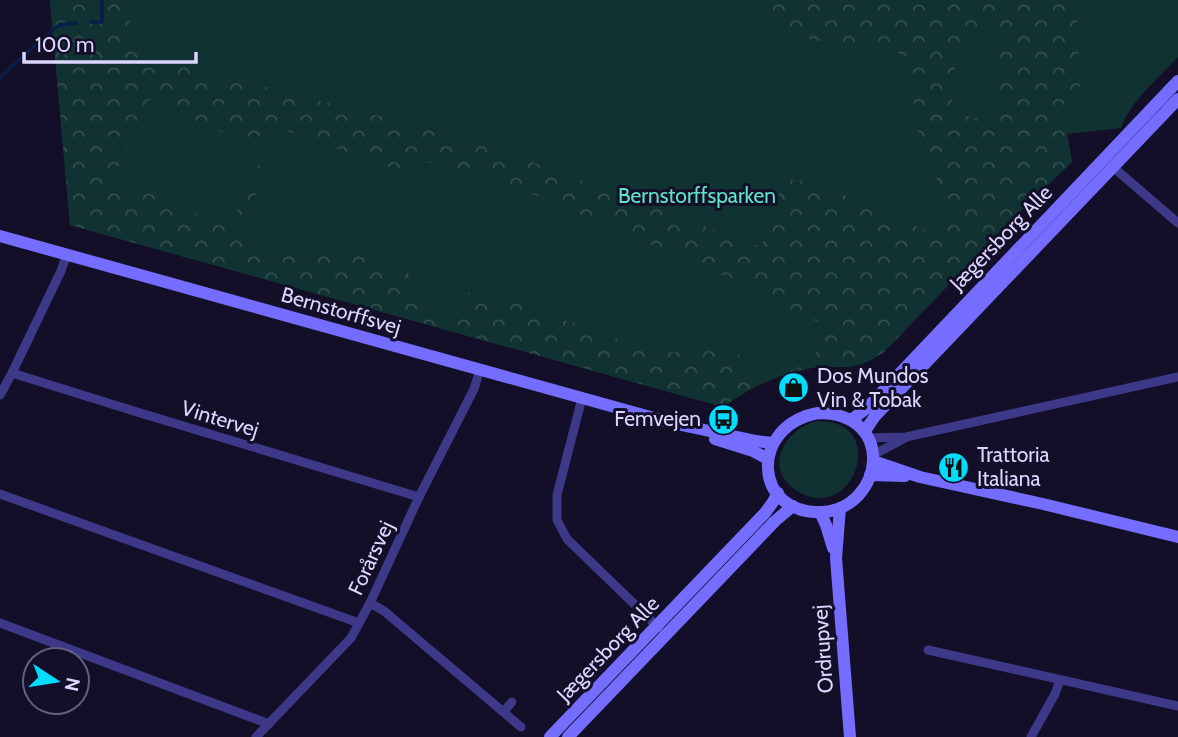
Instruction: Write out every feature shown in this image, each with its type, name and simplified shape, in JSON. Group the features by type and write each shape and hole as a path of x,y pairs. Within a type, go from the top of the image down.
{"street":[{"name":"Jægersborg Alle","path":"851,420 867,408 1178,80"},
{"name":"Jægersborg Alle","path":"867,435 875,416 1178,99"},
{"path":"1113,167 1178,223"},
{"name":"Bernstorffsvej","path":"0,236 672,423 773,443"},
{"path":"0,395 67,254"},
{"name":"Forårsvej","path":"256,737 351,638 418,497 469,401 480,369"},
{"name":"Vintervej","path":"12,373 418,497"},
{"path":"867,435 906,437 1178,377"},
{"path":"582,398 557,495 557,520 567,539 662,630"},
{"path":"828,413 851,420 867,435 873,458 870,475 859,494 840,508 820,512 793,506 778,493 769,480 768,459 773,443 786,426 796,419 828,413"},
{"name":"Bernstorffsvej","path":"672,423 768,459"},
{"path":"873,458 906,437"},
{"path":"873,458 920,477 1178,537"},
{"path":"870,475 920,477"},
{"name":"Jægersborg Alle","path":"568,737 765,513 778,493"},
{"path":"0,494 359,623"},
{"name":"Jægersborg Alle","path":"550,737 793,506"},
{"name":"Ordrupvej","path":"840,508 836,558 850,737"},
{"name":"Ordrupvej","path":"820,512 836,558"},
{"path":"369,603 384,611 521,727"},
{"path":"0,623 269,724"},
{"path":"928,650 1178,706"},
{"path":"1031,737 1060,680"},
{"path":"503,712 512,702"}],"green space":[{"name":"Bernstorffsparken","path":"50,0 1178,0 1178,57 1138,99 1121,128 1067,134 1072,162 1015,216 884,352 857,365 817,367 779,377 723,407 70,225"},
{"path":"50,0 131,0 128,51 475,141 761,247 784,180 811,181 930,232 951,203 928,164 914,119 912,58 887,49 811,40 771,20 765,6 793,0 1076,0 1081,106 1063,110 1072,162 1015,216 884,352 857,365 817,367 779,377 723,407 70,225","holes":["1001,31 996,112 973,118 953,105 952,87 958,57 965,40","150,99 257,147 270,125 395,169 427,162 502,181 718,273 830,328 810,363 754,384 745,358 725,350 658,353 472,288 449,321 421,316 423,295 404,267 334,250 286,252 238,238 270,160 262,158 230,228 113,178"]},
{"path":"813,422 837,424 852,434 858,450 856,467 849,483 835,494 818,498 797,491 781,473 779,463 781,453 793,434"}],"waterway":[{"path":"91,22 102,22 102,0"},
{"path":"0,78 59,25 76,23"}],"place":[{"name":"Dos Mundos Vin & Tobak","path":"794,388"},
{"name":"Femvejen","path":"724,419"},
{"name":"Trattoria Italiana","path":"954,467"}]}
